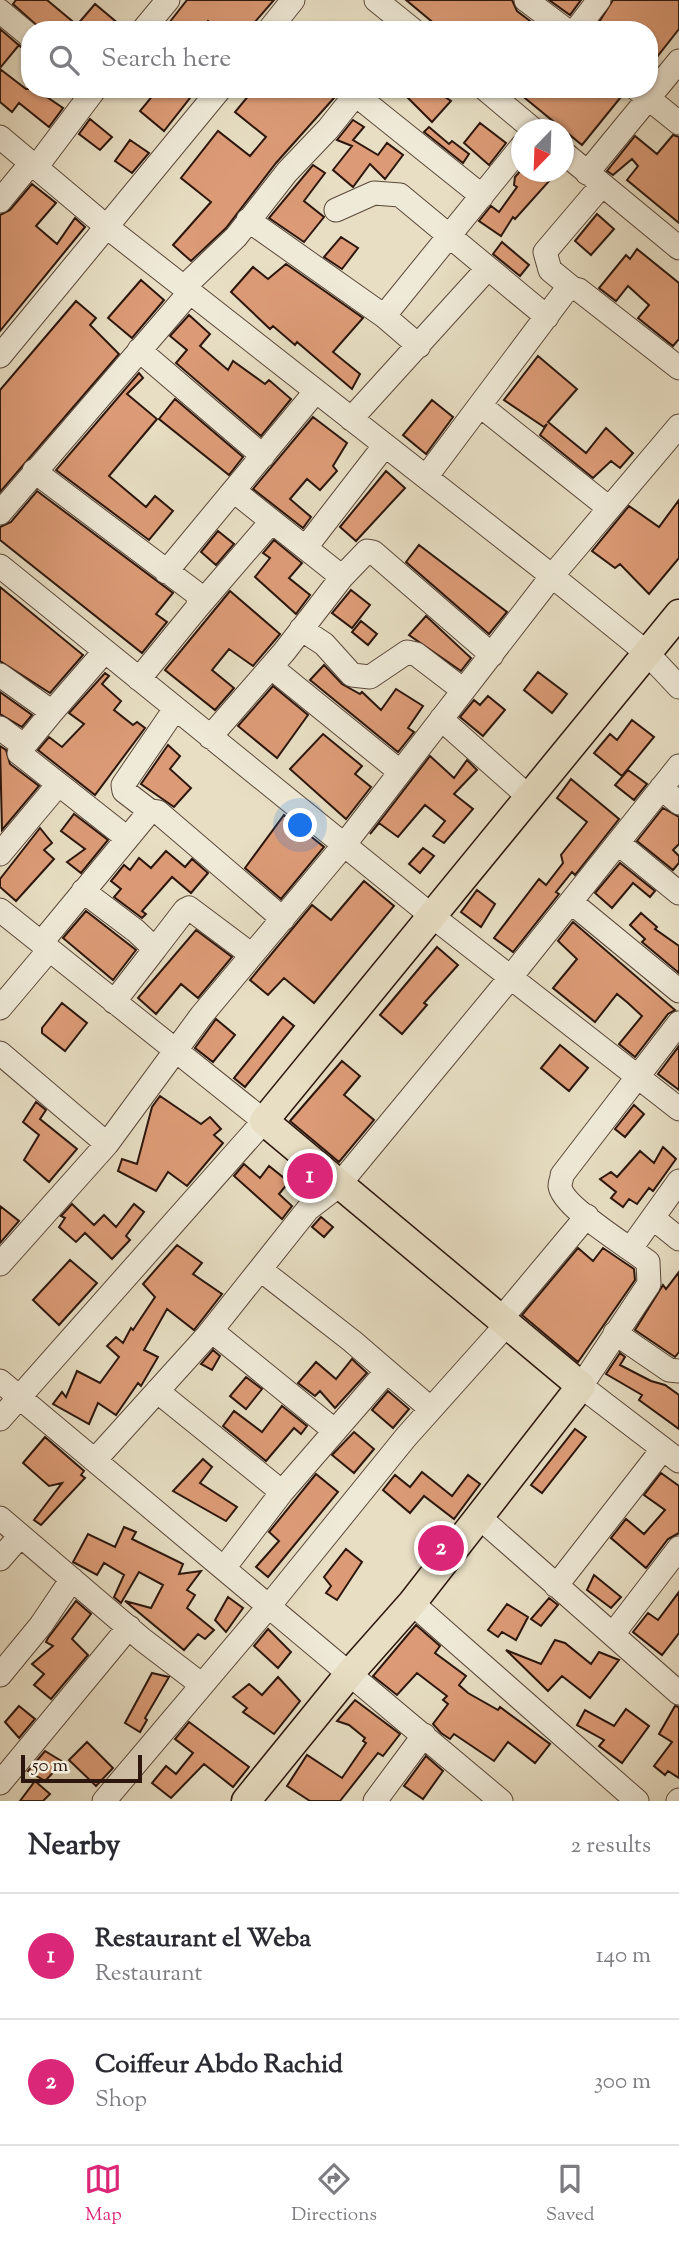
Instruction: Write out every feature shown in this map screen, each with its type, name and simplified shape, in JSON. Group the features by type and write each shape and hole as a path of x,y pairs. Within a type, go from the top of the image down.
{"main road":[{"path":"248,1800 349,1673 412,1603 581,1386 338,1186 264,1121 679,614"}],"street":[{"path":"150,21 168,0"},
{"path":"276,21 293,0"},
{"path":"376,0 399,21"},
{"path":"527,0 554,21"},
{"path":"583,21 599,0"},
{"path":"0,11 21,28"},
{"path":"658,80 679,61"},
{"path":"0,201 88,98"},
{"path":"0,356 213,98"},
{"path":"0,513 353,98"},
{"path":"365,98 482,196"},
{"path":"496,98 521,119"},
{"path":"641,98 595,179 545,252 550,270 679,368"},
{"path":"648,98 679,123"},
{"path":"0,136 107,227 647,653 679,687"},
{"path":"384,316 511,160"},
{"path":"574,161 679,248"},
{"path":"336,210 374,193 389,192 400,195 547,317"},
{"path":"248,220 384,316 419,346"},
{"path":"352,419 488,268"},
{"path":"426,477 482,407 564,293 572,288"},
{"path":"139,350 263,456"},
{"path":"166,572 316,391"},
{"path":"482,407 609,508"},
{"path":"1,1261 107,1144 201,1016 344,845 552,576 679,426"},
{"path":"306,547 385,444"},
{"path":"34,471 196,593 199,600 197,608"},
{"path":"234,491 342,576"},
{"path":"139,679 271,522"},
{"path":"210,737 271,667 342,576 367,551 371,551 492,655"},
{"path":"0,566 432,916 679,1109"},
{"path":"301,629 324,644 352,675 370,677 407,652 416,654 463,690"},
{"path":"104,651 19,753 57,786 127,838"},
{"path":"271,667 399,771"},
{"path":"0,675 52,712"},
{"path":"176,709 123,785 124,792 150,811 158,812 283,919"},
{"path":"441,719 529,797"},
{"path":"0,728 24,746"},
{"path":"95,1460 212,1331 308,1209 338,1186 510,978 679,766"},
{"path":"0,854 57,786"},
{"path":"661,788 679,803"},
{"path":"0,1008 83,891 150,811"},
{"path":"618,843 679,893"},
{"path":"83,891 155,949"},
{"path":"571,902 679,991"},
{"path":"114,1002 185,909 189,908 252,956"},
{"path":"0,911 264,1121 0,1419"},
{"path":"556,1586 671,1456 581,1386 649,1284 648,1262 566,1198 560,1186 562,1175 679,1023"},
{"path":"0,1053 107,1144"},
{"path":"631,1248 679,1181"},
{"path":"104,1801 270,1606 587,1216"},
{"path":"653,1218 679,1239"},
{"path":"261,1270 431,1409"},
{"path":"212,1331 335,1430"},
{"path":"615,1333 669,1370 679,1371"},
{"path":"224,1568 282,1492 387,1371"},
{"path":"0,1381 501,1801"},
{"path":"158,1391 282,1492"},
{"path":"478,1517 677,1687"},
{"path":"0,1518 202,1685"},
{"path":"0,1559 20,1536"},
{"path":"613,1634 679,1548"},
{"path":"0,1675 41,1625 72,1579"},
{"path":"412,1603 637,1801"},
{"path":"13,1801 0,1785 82,1688 129,1627"},
{"path":"375,1801 424,1735"}],"building":[{"path":"16,0 47,0 72,21 32,21 13,4"},
{"path":"187,0 274,0 256,21 171,21"},
{"path":"406,0 512,0 517,11 530,21 431,21"},
{"path":"549,0 581,0 570,15"},
{"path":"613,0 679,0 679,29 658,56 658,21 600,21"},
{"path":"95,4 115,21 80,21"},
{"path":"0,29 19,45 0,68"},
{"path":"0,69 21,85 21,98 48,98 63,108 49,127 19,103 12,112 0,102"},
{"path":"151,98 190,98 164,131 140,111"},
{"path":"247,98 334,98 276,163 226,228 191,261 173,245 211,202 181,178 218,131 250,156 266,137 235,112"},
{"path":"408,98 446,98 451,101 432,122"},
{"path":"525,98 620,98 582,145 574,138 574,119 550,119"},
{"path":"90,119 112,137 100,150 79,134"},
{"path":"353,120 364,127 353,140 378,155 387,143 403,155 385,179 370,164 353,187 333,170 352,146 337,140"},
{"path":"480,123 506,143 489,165 464,143"},
{"path":"429,127 449,144 452,141 469,154 463,163 424,132"},
{"path":"673,135 679,137 679,223 627,180 638,166 632,159 613,175 607,171 635,136 657,154"},
{"path":"130,140 149,153 132,173 115,161"},
{"path":"313,165 325,173 304,201 324,217 304,242 269,218"},
{"path":"514,182 548,182 515,219 513,217 501,236 479,221 491,206 499,212 517,187"},
{"path":"32,184 56,203 36,226 57,244 75,218 85,227 0,331 0,215 10,210"},
{"path":"597,214 614,229 591,255 575,241"},
{"path":"341,237 358,248 342,269 324,257"},
{"path":"502,242 529,265 520,276 493,254"},
{"path":"637,249 679,283 679,339 673,346 638,318 649,305 628,286 616,301 599,288 626,255 630,259"},
{"path":"286,264 363,318 333,352 360,374 352,389 297,342 295,345 273,326 270,329 231,292 253,267 268,279"},
{"path":"141,280 164,300 132,338 108,318"},
{"path":"76,301 96,318 90,325 119,354 0,492 0,390"},
{"path":"189,315 210,334 200,346 228,370 233,361 265,384 269,380 291,399 261,436 176,363 187,350 170,336"},
{"path":"538,356 577,389 548,422 586,453 606,428 633,453 620,468 611,461 593,478 540,435 547,424 544,427 504,400"},
{"path":"139,373 143,378 127,394 157,419 109,476 146,507 155,496 173,511 149,540 56,470"},
{"path":"175,399 243,457 229,475 159,419"},
{"path":"432,400 453,417 426,454 403,435"},
{"path":"313,417 347,443 333,466 337,471 320,490 307,479 290,499 311,517 303,528 253,489"},
{"path":"386,471 405,488 356,541 340,527"},
{"path":"37,491 173,593 156,614 167,622 142,653 0,540 0,527 11,522"},
{"path":"679,500 679,558 649,594 620,564 615,568 592,551 629,506 659,527"},
{"path":"218,531 234,544 216,565 201,552"},
{"path":"274,540 302,563 289,578 310,595 296,614 255,577 270,558 263,553"},
{"path":"419,545 507,612 489,634 406,562"},
{"path":"0,587 83,655 50,693 0,661"},
{"path":"351,590 370,605 352,628 332,613"},
{"path":"230,591 280,634 253,666 229,649 212,670 234,688 215,710 165,670"},
{"path":"426,616 471,658 461,671 409,635"},
{"path":"361,621 377,634 368,645 352,632"},
{"path":"324,665 342,684 360,694 362,692 381,710 396,689 423,706 408,728 414,732 398,752 310,680"},
{"path":"538,672 567,694 552,713 524,690"},
{"path":"105,673 109,676 102,684 121,701 114,710 133,725 137,722 145,728 95,795 38,750 49,737 62,747 84,724 69,713"},
{"path":"273,686 308,715 277,758 238,726"},
{"path":"0,692 32,715 22,727 0,714"},
{"path":"488,696 505,710 483,736 460,717 474,700 480,705"},
{"path":"632,720 654,737 622,776 594,753 610,734 617,740"},
{"path":"323,734 362,766 355,774 371,787 346,819 290,769"},
{"path":"168,745 180,756 170,769 191,788 174,807 141,784"},
{"path":"0,746 6,750 10,764 39,786 2,830"},
{"path":"430,756 454,778 467,760 477,770 454,794 473,809 444,843 433,836 445,821 425,805 398,837 379,823 370,834"},
{"path":"628,770 647,784 634,800 615,785"},
{"path":"571,779 619,819 575,875 572,872 556,892 559,894 513,952 494,938 539,879 546,885 563,863 561,855 587,822 557,798"},
{"path":"663,808 679,817 679,844 673,850 679,856 679,863 673,870 637,841"},
{"path":"74,814 108,840 81,873 67,862 85,849 61,831"},
{"path":"284,815 324,847 281,899 245,868"},
{"path":"40,828 52,843 44,850 54,859 16,901 0,887 0,879"},
{"path":"423,848 434,856 420,873 409,864"},
{"path":"166,851 185,867 192,859 208,873 191,893 172,877 142,911 146,914 142,918 114,897 121,889 111,881 124,865 130,870 139,858 151,868"},
{"path":"620,863 655,891 650,897 633,883 612,908 595,893"},
{"path":"364,881 394,906 314,1003 284,978 268,995 250,980 312,905 331,920"},
{"path":"477,890 495,904 481,927 461,912"},
{"path":"86,911 136,950 113,980 63,938"},
{"path":"641,913 657,927 655,929 679,946 679,973 642,942 645,939 630,925"},
{"path":"573,922 675,1010 668,1014 635,1057 619,1044 642,1016 628,1003 617,994 595,1022 553,988 577,959 558,941"},
{"path":"196,930 232,957 198,998 181,984 156,1014 138,998"},
{"path":"437,947 458,965 424,1003 427,1005 402,1034 380,1015"},
{"path":"62,1003 87,1023 65,1051 42,1033 42,1028"},
{"path":"283,1017 294,1026 245,1087 234,1078"},
{"path":"216,1019 235,1035 213,1062 195,1048"},
{"path":"560,1045 588,1068 569,1091 541,1068"},
{"path":"679,1046 679,1090 658,1074"},
{"path":"342,1061 360,1076 344,1095 374,1120 339,1162 290,1121"},
{"path":"160,1096 201,1124 210,1117 221,1129 214,1135 223,1143 187,1186 168,1172 156,1191 118,1171 122,1159 137,1164 152,1107"},
{"path":"36,1102 46,1110 40,1119 77,1149 49,1182 24,1160 39,1135 23,1122"},
{"path":"634,1105 644,1114 625,1137 615,1129"},
{"path":"663,1147 676,1159 653,1191 649,1188 637,1204 629,1199 623,1207 611,1198 616,1192 600,1179 611,1172 617,1177 640,1151 654,1163"},
{"path":"244,1164 260,1178 269,1166 289,1182 279,1194 292,1206 282,1219 234,1176"},
{"path":"72,1204 94,1225 104,1215 116,1227 134,1204 144,1212 126,1236 130,1240 112,1259 85,1233 76,1242 59,1227 65,1218 61,1216"},
{"path":"0,1206 19,1221 0,1243"},
{"path":"321,1217 333,1227 324,1237 312,1227"},
{"path":"177,1245 202,1263 193,1274 222,1294 194,1330 167,1309 144,1350 158,1357 141,1386 138,1383 116,1415 98,1403 89,1424 53,1404 62,1392 66,1397 77,1371 100,1383 119,1357 107,1346 116,1337 123,1343 131,1328 133,1330 155,1297 143,1284"},
{"path":"578,1248 593,1261 603,1248 634,1269 635,1280 578,1362 522,1315"},
{"path":"70,1260 97,1283 59,1325 33,1300"},
{"path":"679,1272 679,1352 675,1357 635,1330 663,1285 666,1289"},
{"path":"213,1350 220,1356 212,1370 201,1364"},
{"path":"620,1353 625,1357 620,1365 665,1385 679,1395 679,1429 639,1400 642,1395 606,1374"},
{"path":"352,1359 367,1373 335,1408 320,1391 315,1396 298,1383 316,1362 336,1379"},
{"path":"246,1377 262,1389 246,1409 230,1396"},
{"path":"388,1391 409,1409 393,1428 372,1410"},
{"path":"282,1406 307,1426 301,1434 294,1428 266,1461 223,1426 234,1411 262,1432"},
{"path":"575,1429 586,1437 542,1493 531,1485"},
{"path":"354,1432 374,1449 354,1473 332,1455"},
{"path":"45,1437 84,1471 81,1475 85,1478 41,1525 34,1520 62,1483 49,1486 23,1463"},
{"path":"203,1459 212,1467 200,1483 237,1507 226,1521 173,1491"},
{"path":"422,1472 452,1496 468,1475 480,1484 454,1519 424,1496 410,1513 383,1490 395,1475 410,1487"},
{"path":"661,1473 679,1486 679,1533 668,1539 646,1568 611,1538 626,1519 644,1534 665,1510 644,1495"},
{"path":"316,1474 338,1492 268,1577 256,1567 279,1541 269,1532"},
{"path":"124,1527 136,1532 132,1539 183,1564 179,1574 201,1571 187,1590 195,1595 187,1608 214,1630 205,1639 198,1634 184,1650 125,1601 151,1608 163,1585 139,1572 121,1603 114,1597 124,1575 104,1563 97,1575 73,1562 88,1534 115,1547"},
{"path":"346,1549 362,1562 337,1600 326,1593 331,1586 324,1577"},
{"path":"594,1575 621,1597 611,1608 587,1590"},
{"path":"679,1592 679,1633 662,1655 633,1632 648,1613 658,1620"},
{"path":"228,1597 243,1608 226,1632 215,1620"},
{"path":"549,1598 558,1605 541,1626 531,1619"},
{"path":"76,1601 91,1614 72,1639 88,1655 51,1699 34,1685 44,1674 32,1664 53,1646 46,1642 48,1638"},
{"path":"507,1604 528,1617 516,1640 502,1632 498,1637 488,1630"},
{"path":"416,1625 440,1646 435,1653 466,1676 459,1685 468,1693 498,1710 500,1707 550,1744 535,1763 508,1742 494,1761 454,1734 450,1739 441,1733 433,1724 448,1704 443,1700 447,1696 417,1673 397,1695 373,1676"},
{"path":"268,1629 291,1652 278,1668 254,1646"},
{"path":"555,1640 565,1643 591,1664 599,1652 619,1660 590,1698 562,1676 548,1691 506,1650 541,1664"},
{"path":"152,1673 169,1677 145,1718 147,1720 140,1732 125,1723"},
{"path":"278,1677 300,1701 274,1734 243,1712 247,1708 233,1697 249,1684 262,1695"},
{"path":"355,1700 400,1734 383,1756 378,1753 340,1801 310,1801 287,1786 307,1755 342,1778 366,1743 363,1741 365,1738 349,1725 337,1721"},
{"path":"19,1706 35,1719 19,1738 5,1722"},
{"path":"675,1706 679,1707 679,1778 668,1771 665,1775 654,1766 672,1742 659,1734"},
{"path":"626,1709 649,1726 622,1763 599,1746 604,1740 577,1725 585,1710 614,1726"},
{"path":"189,1722 249,1767 233,1787 204,1764 171,1798 152,1783 166,1766 176,1774 193,1753 175,1739"},
{"path":"87,1742 113,1768 96,1786 69,1760"},
{"path":"45,1751 63,1762 45,1781 28,1771"},
{"path":"426,1756 443,1771 423,1799 404,1786"},
{"path":"35,1781 50,1794 43,1801 20,1801"}],"place":[{"name":"Restaurant el Weba","path":"310,1176"},
{"name":"Coiffeur Abdo Rachid","path":"441,1548"}]}
